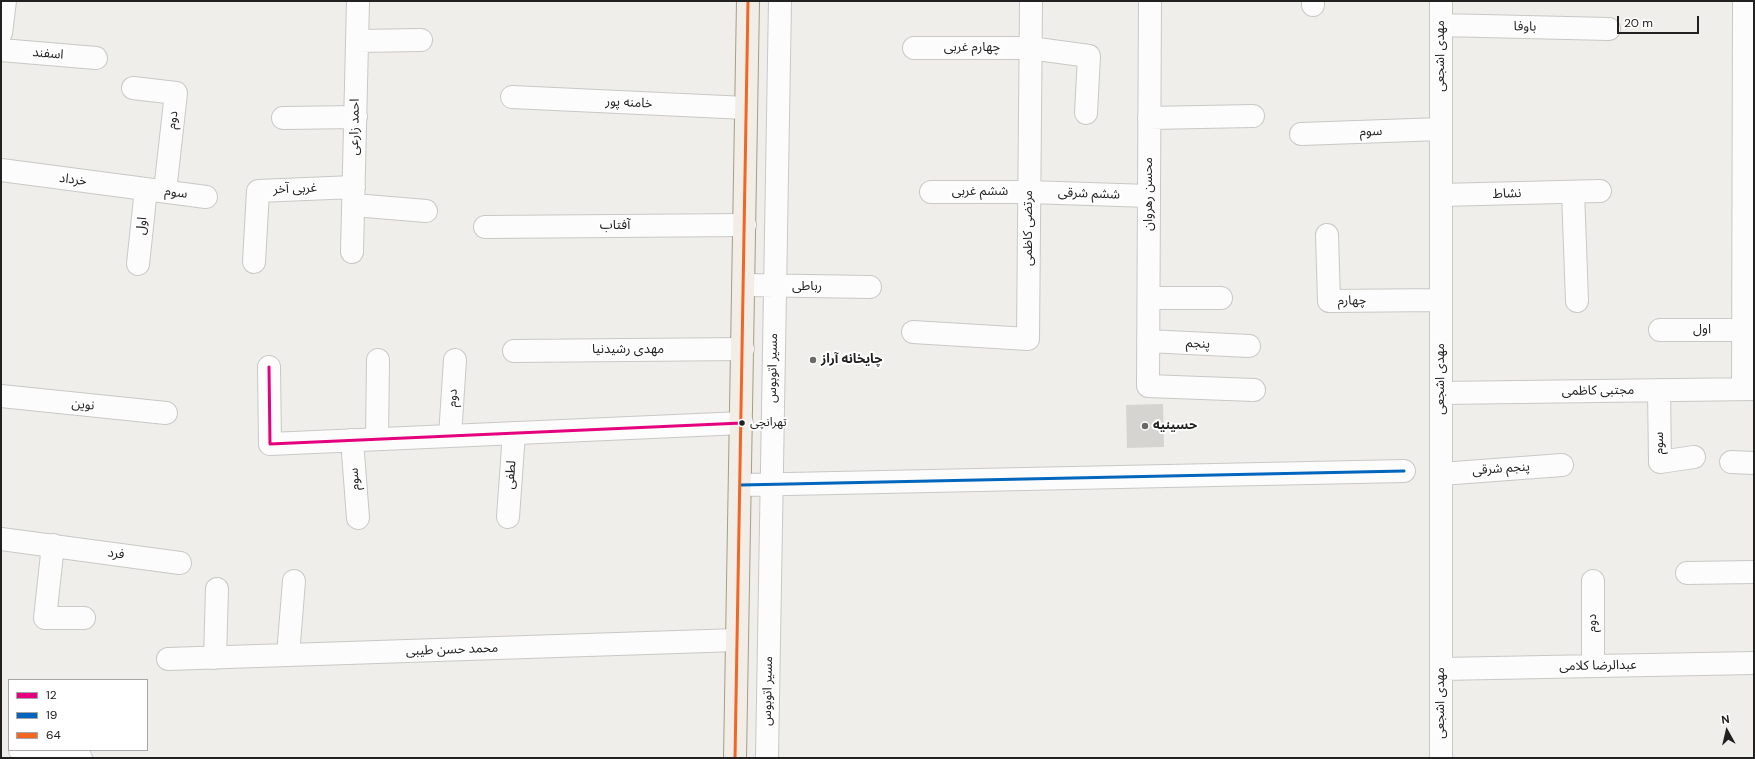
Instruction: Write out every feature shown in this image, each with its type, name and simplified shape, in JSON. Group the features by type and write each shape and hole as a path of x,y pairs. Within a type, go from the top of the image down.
{"main road":[{"path":"735,758 745,286 748,1"}],"street":[{"path":"1,33 5,1"},
{"name":"احمد زارعی","path":"352,252 358,1"},
{"name":"مسیر اتوبوس","path":"767,758 780,1"},
{"name":"مرتضی کاظمی","path":"913,332 1028,339 1030,1"},
{"name":"محسن رهروان","path":"1150,1 1148,386 1254,390"},
{"name":"مهدی اشجعی","path":"1441,1 1441,758"},
{"path":"1744,1 1743,330 1748,389"},
{"name":"باوفا","path":"1441,25 1609,29"},
{"path":"357,41 421,40"},
{"name":"چهارم غربی","path":"914,48 1030,48 1089,56 1086,113"},
{"name":"اسفند","path":"1,50 96,58"},
{"name":"دوم","path":"133,88 176,93 155,190"},
{"name":"خامنه پور","path":"512,97 746,108"},
{"path":"1149,118 1253,116"},
{"path":"283,118 356,117"},
{"name":"سوم","path":"1301,134 1441,129"},
{"name":"خرداد","path":"1,170 155,190"},
{"name":"اول","path":"138,264 155,190"},
{"name":"سوم","path":"155,190 206,197"},
{"name":"غربی آخر","path":"254,262 258,191 354,196"},
{"name":"نشاط","path":"1441,195 1600,191"},
{"name":"ششم غربی","path":"931,192 1029,192"},
{"name":"ششم شرقی","path":"1029,192 1149,196"},
{"path":"1573,192 1577,301"},
{"path":"354,196 426,211"},
{"name":"آفتاب","path":"485,227 745,225"},
{"name":"چهارم","path":"1327,234 1329,301 1441,300"},
{"name":"رباطی","path":"745,286 870,287"},
{"path":"1149,298 1221,298"},
{"name":"اول","path":"1660,330 1743,330"},
{"name":"پنجم","path":"1148,342 1249,346"},
{"name":"مهدی رشیدنیا","path":"514,351 743,349"},
{"path":"377,439 378,360"},
{"name":"دوم","path":"450,436 455,360"},
{"path":"269,368 270,444 742,423"},
{"name":"مجتبی کاظمی","path":"1441,393 1748,389"},
{"name":"سوم","path":"1659,390 1660,462 1694,458"},
{"name":"نوین","path":"1,396 166,413"},
{"name":"لطفی","path":"508,517 514,433"},
{"name":"سوم","path":"352,440 358,518"},
{"path":"1731,462 1754,463"},
{"name":"پنجم شرقی","path":"1441,474 1562,465"},
{"path":"741,485 1404,471"},
{"name":"فرد","path":"1,539 180,563"},
{"path":"53,545 45,618 84,618"},
{"path":"1687,573 1754,572"},
{"path":"288,655 294,581"},
{"name":"دوم","path":"1593,581 1593,666"},
{"path":"215,658 217,589"},
{"name":"محمد حسن طیبی","path":"168,659 737,640"},
{"name":"عبدالرضا کلامی","path":"1441,669 1754,662"},
{"path":"28,751 81,758"}],"building":[{"name":"حسینیه","path":"1163,404 1164,447 1127,448 1126,405"}],"transit line":[{"name":"64","path":"735,758 748,1"},
{"name":"12","path":"269,367 270,444 742,423"},
{"name":"19","path":"741,485 1404,471"}],"place":[{"name":"چایخانه آراز","path":"813,360"},
{"name":"تهرانچی","path":"742,423"},
{"name":"حسینیه","path":"1145,426"}]}
